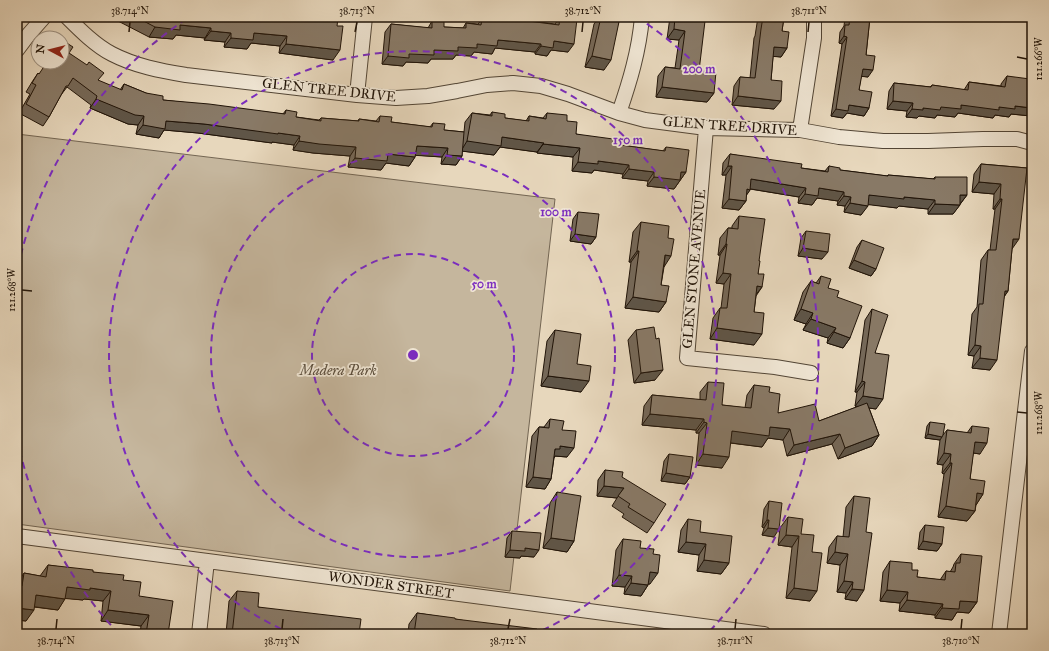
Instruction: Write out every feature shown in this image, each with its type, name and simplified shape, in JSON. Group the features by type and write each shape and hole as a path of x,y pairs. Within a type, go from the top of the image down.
{"street":[{"path":"17,50 44,17"},
{"name":"GLEN TREE DRIVE","path":"68,17 87,37 111,54 139,65 172,73 357,95 396,98 428,96 487,85 514,83 540,86 568,94 619,113 645,120 706,128 800,130 839,137 883,141 1017,139 1032,143"},
{"path":"357,95 365,17"},
{"path":"619,113 636,57 642,17"},
{"path":"800,130 814,38 814,17"},
{"name":"GLEN STONE AVENUE","path":"706,128 687,358 812,372"},
{"path":"999,634 1029,403 1032,351"},
{"name":"WONDER STREET","path":"17,536 764,634"},
{"path":"199,634 207,561"}],"green space":[{"name":"Madera Park","path":"17,134 555,199 510,591 17,524"}],"building":[{"path":"136,17 243,17 268,20 268,17 287,17 287,19 312,21 312,17 332,17 331,18 338,18 337,26 343,26 340,50 286,44 287,36 254,33 253,40 231,38 231,33 211,31 211,28 180,25 180,30 155,27"},
{"path":"560,17 577,19 574,44 554,41 553,48 541,46 541,44 498,40 497,46 477,44 477,48 458,47 458,51 434,50 434,55 409,54 409,58 388,56 391,24 432,28 432,21 444,21 444,27 466,28 466,23 481,25 482,19 505,21 505,18 559,25"},
{"path":"601,17 620,17 611,60 592,56"},
{"path":"675,17 699,17 699,20 705,21 699,71 716,72 714,93 662,87 665,67 680,69 685,31 674,29"},
{"path":"763,17 784,17 782,31 789,32 787,48 774,47 771,80 782,81 781,101 738,96 740,77 755,78"},
{"path":"850,17 870,17 866,55 875,56 873,70 863,69 859,90 872,92 869,108 849,105 848,111 836,109 847,37 844,36 845,25 849,25"},
{"path":"70,54 87,65 89,62 104,73 98,80 122,90 124,84 146,93 163,96 163,100 209,104 285,114 286,110 297,112 296,117 321,121 321,118 359,121 359,119 379,122 380,116 392,117 391,122 432,127 433,123 445,124 444,130 464,132 462,156 447,155 448,148 417,146 415,157 388,154 387,161 355,158 356,147 299,141 300,136 204,124 166,121 165,129 143,125 144,116 135,115 96,99 97,96 73,78 68,86 66,86 49,117 26,104 36,85 32,83 38,73 39,74 42,70 70,70"},
{"path":"1007,76 1030,79 1030,86 1032,86 1032,108 1015,106 1015,109 999,107 999,110 961,105 961,109 941,107 940,110 923,108 923,110 912,109 913,103 893,101 894,83 931,87 932,85 968,90 969,82 1005,87"},
{"path":"492,112 505,114 505,118 529,121 529,116 546,119 547,113 567,115 567,121 577,122 576,134 613,139 613,144 665,151 666,147 689,150 686,172 681,172 680,180 654,177 654,172 629,169 629,165 598,161 598,164 578,162 580,148 543,144 544,143 502,137 501,146 467,141 472,113 492,116"},
{"path":"730,154 802,164 801,168 828,172 829,166 840,168 840,170 888,176 935,179 935,177 967,177 967,195 960,195 960,205 935,204 935,200 904,197 904,199 869,195 868,206 850,203 851,197 844,196 844,192 819,188 818,196 805,194 806,188 751,179 750,190 747,189 746,201 729,199 732,166 728,166"},
{"path":"981,164 1027,168 1019,239 1013,239 1008,291 1005,291 997,360 980,358 981,346 975,345 979,304 983,304 988,250 996,250 1002,199 1000,199 1001,184 979,182"},
{"path":"578,212 599,214 596,237 575,234"},
{"path":"739,216 765,219 758,274 764,274 762,287 757,286 754,312 764,313 762,334 717,328 720,308 727,308 731,274 723,273 728,228 738,229"},
{"path":"641,222 669,226 668,238 674,239 671,256 665,255 661,285 669,286 666,302 633,297"},
{"path":"806,231 830,234 828,252 803,248"},
{"path":"862,240 884,248 876,269 854,260"},
{"path":"821,276 831,279 828,288 839,291 837,297 862,306 850,338 834,332 836,328 811,319 813,313 801,309 811,281 819,284"},
{"path":"872,309 888,315 875,353 889,355 883,399 863,396 865,382 862,381"},
{"path":"654,327 656,339 659,338 663,370 641,373 636,330"},
{"path":"555,330 581,334 577,364 591,366 589,381 548,376"},
{"path":"708,382 724,383 722,405 751,408 754,385 770,387 769,392 780,394 778,413 815,404 819,421 867,403 879,435 845,448 840,434 794,445 790,429 770,427 769,436 732,431 729,457 703,454 707,423 704,422 704,419 650,414 652,395 706,400"},
{"path":"550,419 564,421 562,430 576,431 574,448 560,446 560,449 555,449 551,479 533,477 539,427 549,428"},
{"path":"930,422 945,424 942,437 928,434"},
{"path":"972,426 989,428 987,443 975,442 970,479 985,481 983,494 977,493 975,511 946,506 952,463 950,463 951,454 944,453 947,430 971,433"},
{"path":"669,454 693,457 690,477 666,473"},
{"path":"605,470 623,472 622,477 666,504 654,523 628,507 630,504 618,496 624,488 604,486"},
{"path":"557,492 581,496 574,541 551,538"},
{"path":"854,496 870,498 866,532 872,533 864,590 852,589 853,582 844,581 848,554 835,552 837,536 849,537"},
{"path":"769,501 782,503 779,529 768,528 769,520 767,520"},
{"path":"788,517 803,519 801,534 814,535 812,552 822,553 817,591 794,588 799,536 786,535"},
{"path":"688,519 701,521 700,532 732,536 729,563 704,560 706,544 686,542"},
{"path":"925,525 944,527 942,544 923,541"},
{"path":"512,531 541,533 539,550 525,548 525,551 510,550"},
{"path":"623,539 641,541 640,548 654,549 653,554 660,555 658,573 650,572 648,585 631,583 632,576 619,575"},
{"path":"961,554 982,556 977,602 960,601 959,609 942,608 943,604 907,600 908,592 887,590 890,561 912,563 912,570 918,570 917,577 945,580 946,571 955,572 956,563 960,563"},
{"path":"48,565 124,575 123,580 141,582 139,596 173,601 168,634 146,634 149,615 108,610 111,591 67,587 65,599 36,595 34,610 17,608 17,585 22,586 24,573 46,577"},
{"path":"237,591 259,593 258,607 361,619 359,634 232,634"},
{"path":"417,613 537,629 537,634 414,634"},
{"path":"371,631 395,634 371,634"}]}
